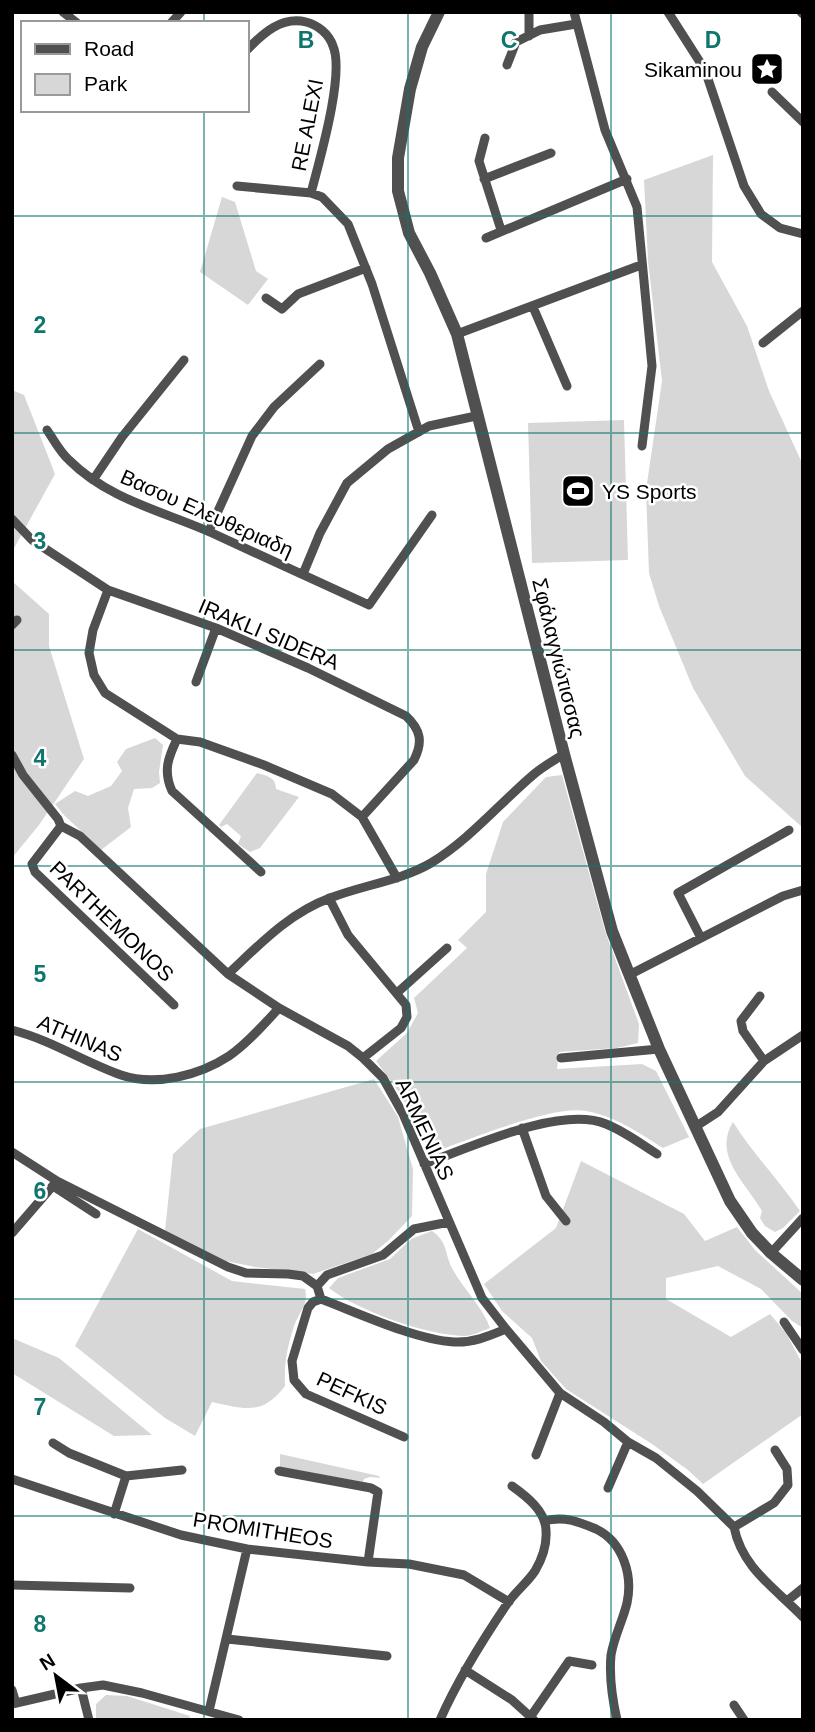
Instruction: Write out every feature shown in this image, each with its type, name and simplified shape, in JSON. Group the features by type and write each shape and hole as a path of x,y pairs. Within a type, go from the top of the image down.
{"street":[{"name":"Σφάλαγγιώτισσας","path":"439,12 422,47 410,89 398,158 398,191 409,233 457,334 606,912 629,975 659,1049 730,1200 752,1233 803,1280"},
{"path":"528,12 529,36"},
{"path":"574,12 605,130 637,207 652,366 642,446"},
{"path":"668,12 705,71 744,186 761,214 780,228 803,234"},
{"name":"RE ALEXI","path":"248,49 272,29 293,19 318,25 334,46 332,104 311,193"},
{"path":"507,65 516,42 540,30 576,24"},
{"path":"772,92 803,122"},
{"path":"485,138 479,161 501,230"},
{"path":"484,178 551,153"},
{"path":"486,238 627,179"},
{"path":"237,186 311,193 322,197 348,225 366,268 419,432"},
{"path":"457,334 641,265"},
{"path":"265,298 282,309 298,294 366,268"},
{"path":"533,307 568,386"},
{"path":"763,343 803,311"},
{"path":"93,480 122,437 184,360"},
{"path":"209,531 252,436 274,407 320,364"},
{"path":"303,574 320,533 347,484 388,449 429,426 476,416"},
{"name":"Βασου Ελευθεριαδη","path":"47,430 67,459 93,480 118,495 159,514 209,531 369,605 432,515"},
{"name":"IRAKLI SIDERA","path":"12,519 32,540 108,590 216,628 308,668 406,716 415,724 421,737 419,749 414,760 362,817"},
{"path":"108,590 93,630 89,653 94,675 105,693 177,740 200,742 332,794 362,817 397,878"},
{"path":"197,682 216,628"},
{"path":"177,740 168,757 166,777 172,791 261,872"},
{"path":"228,974 300,912 329,898 397,878 430,864 457,844 535,773 564,754"},
{"name":"ARMENIAS","path":"12,755 23,775 61,826 80,836 228,974 279,1008 348,1046 383,1078 403,1114 482,1298 506,1329 560,1393 604,1422 628,1442 656,1458 697,1491 734,1527"},
{"name":"PARTHEMONOS","path":"61,826 32,864 35,872 174,1005"},
{"path":"701,938 678,893 789,830"},
{"path":"629,975 783,896 803,890"},
{"path":"329,898 348,935 398,992 406,1005 407,1017 401,1028 363,1058"},
{"path":"398,992 447,948"},
{"path":"760,996 741,1021 743,1031 764,1061"},
{"name":"ATHINAS","path":"12,1030 55,1045 124,1076 153,1079 182,1076 227,1057 247,1042 279,1008"},
{"path":"695,1127 718,1112 764,1061 803,1035"},
{"path":"561,1058 659,1049"},
{"path":"424,1164 522,1128 568,1119 604,1123 657,1154"},
{"path":"522,1128 546,1196 566,1221"},
{"path":"12,1152 96,1214"},
{"path":"12,1233 55,1184"},
{"path":"55,1184 228,1267 246,1273 288,1273 303,1276 317,1286 321,1299 427,1338 455,1342 480,1339 506,1329"},
{"path":"771,1253 803,1218"},
{"path":"317,1286 327,1275 383,1255 414,1229 449,1222"},
{"name":"PEFKIS","path":"321,1299 307,1308 292,1361 294,1380 306,1394 404,1437"},
{"path":"784,1322 803,1350"},
{"path":"536,1455 560,1393"},
{"path":"608,1488 628,1442"},
{"path":"53,1443 69,1453 126,1476 182,1470"},
{"path":"775,1450 787,1469 788,1485 774,1503 734,1527 744,1557 766,1584 803,1617"},
{"path":"279,1471 371,1488 378,1492 368,1562"},
{"path":"114,1514 126,1476"},
{"name":"PROMITHEOS","path":"12,1479 181,1535 247,1549 409,1564 464,1575 509,1602"},
{"path":"440,1720 465,1670 509,1602 535,1572 545,1550 547,1529 544,1521 530,1499 512,1486"},
{"path":"544,1521 559,1517 587,1525 607,1534 621,1551 628,1572 628,1600 611,1654 611,1691 617,1720"},
{"path":"209,1711 247,1549"},
{"path":"12,1584 130,1588"},
{"path":"787,1601 803,1588"},
{"path":"227,1639 387,1656"},
{"path":"465,1670 512,1700 533,1718 569,1661 592,1665"},
{"path":"12,1690 14,1704 103,1685 239,1720"},
{"path":"81,1688 89,1720"},
{"path":"734,1705 744,1720"}],"green space":[{"path":"713,155 712,262 747,326 769,391 803,465 803,828 745,776 693,688 659,606 649,573 646,490 662,381 648,261 644,180"},
{"path":"222,197 235,202 256,271 268,279 248,305 200,272"},
{"path":"12,390 24,395 55,474 12,552"},
{"name":"YS Sports","path":"624,420 628,560 532,563 528,423"},
{"path":"12,581 49,614 49,646 84,759 39,825 12,858"},
{"path":"155,738 163,745 160,783 152,788 134,789 128,808 131,827 101,850 55,804 75,791 88,796 111,786 122,771 117,762 126,749"},
{"path":"257,773 273,779 276,789 299,797 260,848 250,852 238,844 241,836 227,824 221,827 219,825"},
{"path":"562,775 605,931 639,1024 638,1043 617,1048 559,1052 557,1069 642,1064 656,1071 689,1137 663,1148 607,1117 571,1110 509,1125 431,1153 401,1095 376,1061 407,1033 418,1013 414,998 467,948 458,940 486,912 486,874 503,822 546,777"},
{"path":"374,1079 398,1117 413,1169 412,1216 372,1254 313,1274 226,1261 165,1231 173,1154 200,1129"},
{"path":"733,1122 800,1211 775,1232 765,1226 760,1218 762,1211 729,1158 728,1134"},
{"path":"581,1161 684,1214 705,1241 737,1227 755,1250 803,1294 803,1328 792,1321 761,1289 718,1266 666,1278 666,1299 731,1337 770,1314 786,1333 803,1365 803,1414 703,1484 652,1444 566,1389 541,1361 532,1338 502,1311 484,1284 556,1228"},
{"path":"138,1229 232,1281 305,1289 305,1304 294,1326 288,1349 285,1386 277,1396 252,1408 212,1402 195,1436 165,1418 75,1346"},
{"path":"432,1231 443,1243 452,1268 483,1313 490,1328 464,1336 431,1331 374,1313 329,1288 338,1278 390,1259 411,1239"},
{"path":"12,1338 59,1358 152,1435 114,1436 12,1373"},
{"path":"280,1454 380,1478 370,1477 363,1482 280,1467"},
{"path":"106,1695 127,1696 190,1716 189,1720 96,1720 96,1704"}],"place":[{"name":"Sikaminou","path":"767,69"},
{"name":"YS Sports","path":"578,491"}]}
